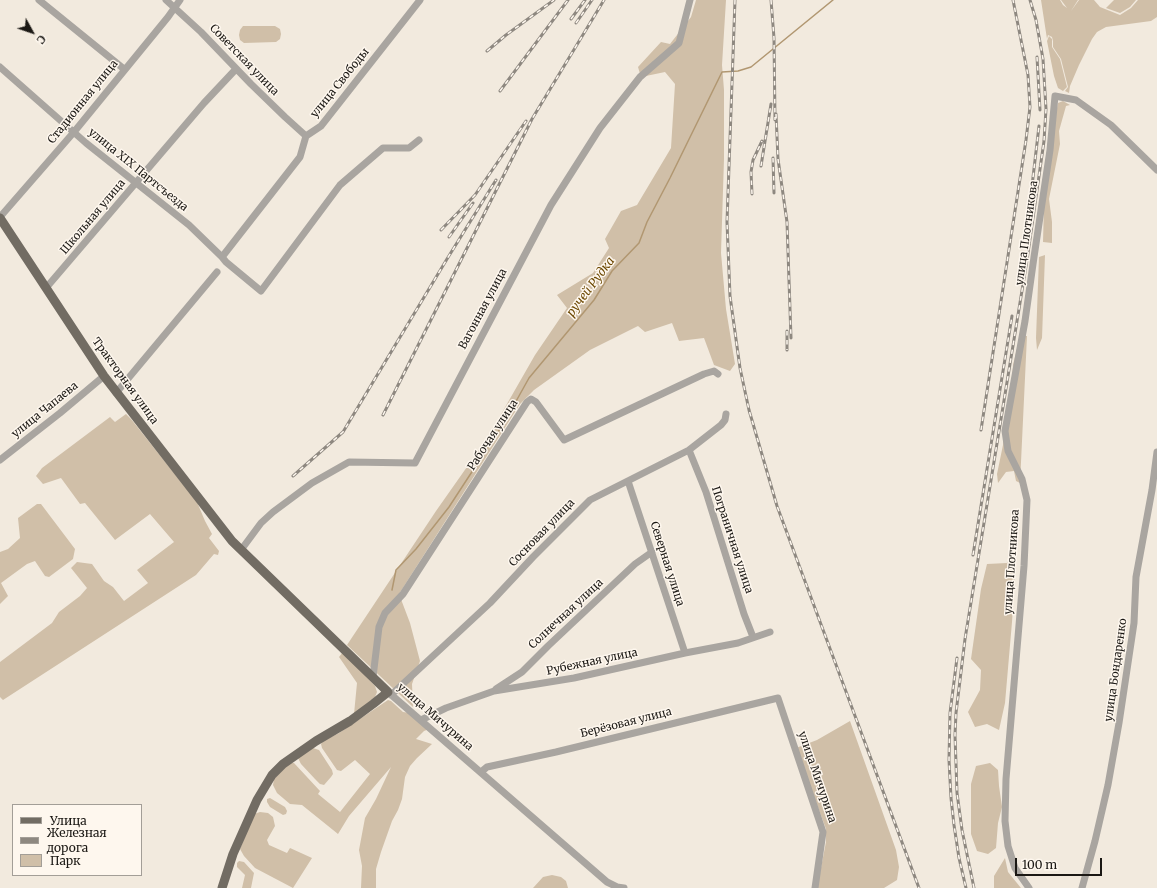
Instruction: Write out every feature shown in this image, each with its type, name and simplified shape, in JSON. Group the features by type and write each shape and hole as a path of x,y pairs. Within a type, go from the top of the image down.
{"main road":[{"name":"Тракторная улица","path":"0,218 116,393 232,541 241,550"},
{"name":"улица Мичурина","path":"241,550 390,693"},
{"path":"222,888 234,854 256,802 272,775 283,764 316,741 350,721 390,693"}],"street":[{"path":"39,0 124,70"},
{"name":"Советская улица","path":"166,0 201,32 236,69 306,136"},
{"name":"Стадионная улица","path":"0,218 74,132 180,0"},
{"name":"улица Свободы","path":"306,136 321,126 420,0"},
{"name":"Вагонная улица","path":"241,550 261,523 273,512 312,483 349,462 415,463 551,205 600,128 631,88 640,77 679,43 690,0"},
{"name":"улица XIX Партсъезда","path":"0,67 74,132 189,226 226,262 261,291 340,185 383,148 410,148 419,140"},
{"name":"Школьная улица","path":"46,288 204,103 236,69"},
{"name":"улица Плотникова","path":"1029,888 1015,868 1008,846 1005,821 1006,772 1024,559 1027,500 1022,479 1008,450 1005,431 1036,250 1050,150 1055,96 1076,100 1111,125 1157,170"},
{"path":"222,257 300,157 306,136"},
{"path":"116,393 217,272"},
{"name":"Рабочая улица","path":"373,676 379,627 385,613 403,594 527,402 531,399 536,402 564,440 704,374 714,371 718,374"},
{"name":"улица Чапаева","path":"0,460 104,376"},
{"name":"Сосновая улица","path":"390,693 490,603 590,500 689,450 721,425 726,414"},
{"name":"Пограничная улица","path":"689,450 706,492 744,614 753,637"},
{"name":"улица Бондаренко","path":"1082,888 1095,841 1106,792 1119,722 1134,623 1136,577 1152,490 1157,452"},
{"name":"Северная улица","path":"628,481 685,653"},
{"name":"Солнечная улица","path":"494,691 522,672 629,569 652,552"},
{"name":"Рубежная улица","path":"421,720 446,708 494,691 574,678 738,642 770,632"},
{"name":"улица Мичурина","path":"390,693 607,882 617,887 624,888"},
{"name":"улица Мичурина","path":"778,698 823,832 815,888"},
{"name":"Берёзовая улица","path":"480,772 488,767 778,698"}],"green space":[{"path":"696,0 726,0 722,65 724,90 724,159 721,253 726,309 735,364 730,371 714,365 704,338 679,341 672,323 645,332 638,326 590,350 534,390 520,404 399,594 410,623 420,661 412,684 413,707 347,645 436,511 488,437 535,355 567,308 557,295 593,273 609,248 605,239 621,211 637,205 671,148 675,84 665,72 641,77 638,67 661,42 670,44 691,17"},
{"path":"1041,0 1060,0 1067,8 1061,0 1078,0 1071,11 1079,0 1094,0 1100,7 1120,15 1131,8 1138,0 1157,0 1157,17 1151,21 1106,27 1097,32 1079,65 1070,86 1069,93 1065,91 1068,87 1061,59 1053,47 1052,37 1048,35 1047,39"},
{"path":"1114,0 1136,0 1130,7 1120,13 1106,8"},
{"path":"243,26 275,26 280,29 280,39 276,42 244,43 240,40 239,35"},
{"path":"1049,36 1052,39 1052,47 1060,59 1067,87 1063,91 1058,88 1054,76 1047,41"},
{"path":"1063,101 1070,105 1066,106 1059,131 1060,144 1049,199 1052,222 1052,243 1043,242 1044,205 1056,113 1058,103"},
{"path":"1045,255 1042,338 1037,350 1036,338 1039,257"},
{"path":"1020,336 1027,336 1020,483 1016,481 1014,471 1006,472 998,483 997,474 1003,445 1004,422 1011,395 1013,365"},
{"path":"126,414 197,502 212,534 209,538 219,551 218,555 214,554 196,575 3,700 0,697 0,662 52,623 59,612 80,596 87,588 71,568 77,562 92,564 104,581 113,587 124,601 148,583 137,570 174,542 150,514 115,540 85,503 80,504 61,478 43,484 36,476 42,468 110,417 115,422"},
{"path":"37,504 41,504 75,549 73,559 49,577 45,576 35,561 27,564 1,583 8,596 0,604 0,552 8,549 20,538 18,518"},
{"path":"1012,557 1016,563 1005,703 999,730 987,724 975,727 968,712 980,690 981,670 971,659 981,589 987,564 1007,563"},
{"path":"343,652 375,686 377,692 375,697 354,714 357,683 339,657"},
{"path":"388,700 403,712 410,713 429,729 424,731 416,739 432,744 410,766 405,777 402,799 392,821 376,869 376,888 361,888 362,866 359,850 365,818 391,767 349,816 338,834 302,805 290,804 277,793 273,785 274,779 289,763 294,763 320,791 318,794 340,812 370,774 355,760 341,771 337,770 322,748 321,744 323,741 339,733"},
{"path":"850,721 896,850 899,867 897,880 884,888 817,888 826,842 826,829 796,748 817,740"},
{"path":"313,748 319,750 332,770 333,774 324,785 320,784 315,779 301,764 298,758"},
{"path":"990,763 998,770 1002,807 998,823 996,848 988,854 977,851 971,834 971,784 976,766"},
{"path":"270,798 285,807 287,811 286,814 283,815 270,807 267,799"},
{"path":"260,812 268,813 273,817 275,826 267,840 269,845 287,853 290,848 312,858 293,888 255,868 240,849 254,814"},
{"path":"1005,858 1008,872 1021,888 994,888 994,876"},
{"path":"239,861 244,862 254,873 251,888 242,888 245,875 237,867 237,863"},
{"path":"552,875 561,877 566,881 568,888 533,888 543,877"}],"waterway":[{"name":"ручей Рудка","path":"392,590 396,570 416,549 449,507 505,421 529,378 594,300 612,271 639,243 647,222 722,72 738,71 751,67 833,0"}],"railway":[{"path":"487,51 506,35 554,0"},
{"path":"500,91 568,0"},
{"path":"571,19 585,0"},
{"path":"576,23 592,0"},
{"path":"383,415 532,119 604,0"},
{"path":"735,0 727,222 730,296 740,368 749,410 777,506 919,888"},
{"path":"771,0 774,38 775,120"},
{"path":"981,430 1030,107 1028,75 1013,0"},
{"path":"974,888 962,830 957,793 955,735 956,713 965,639 1027,260 1044,141 1046,109 1043,59 1036,20 1030,0"},
{"path":"1037,57 1040,110"},
{"path":"761,166 771,104"},
{"path":"776,114 778,159 787,222 791,338"},
{"path":"441,230 475,195 526,121"},
{"path":"1032,186 1039,126"},
{"path":"752,194 751,172 753,160 762,141"},
{"path":"773,158 774,193"},
{"path":"293,476 343,432 496,180"},
{"path":"449,237 473,203"},
{"path":"973,555 1012,316"},
{"path":"787,331 787,350"},
{"path":"957,658 950,713 949,760 954,825 959,858 966,888"}]}
